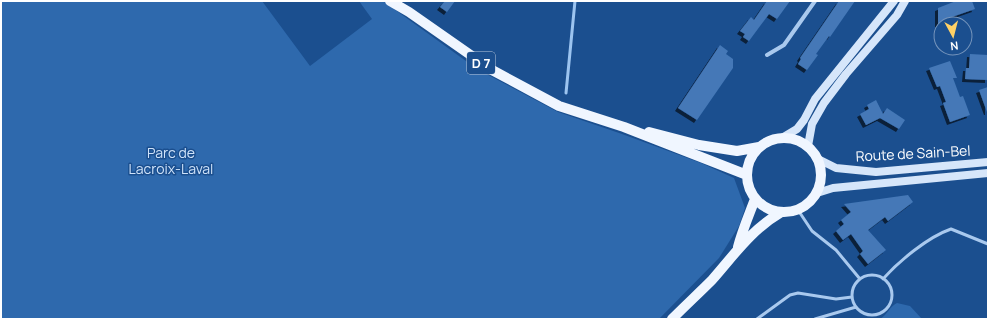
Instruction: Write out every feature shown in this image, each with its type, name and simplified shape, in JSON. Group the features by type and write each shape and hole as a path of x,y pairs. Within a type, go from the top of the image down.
{"main road":[{"name":"D 7","path":"390,1 409,12 492,70 559,106 624,128 747,174"},
{"name":"D 7","path":"399,1 409,12"},
{"path":"782,138 797,129 818,95 894,1"},
{"path":"808,146 812,124 824,103 846,74 897,15 905,1"},
{"name":"D 7","path":"624,128 655,133 700,145 737,151 759,147"},
{"path":"782,138 791,138 808,146 818,159 822,170 821,182 817,194 809,203 798,210 780,212 762,206 755,199 750,190 747,174 752,155 759,147 770,141 782,138"},
{"name":"Route de Sain-Bel","path":"818,159 836,168 876,172 988,162"},
{"name":"Route de Sain-Bel","path":"817,194 833,188 988,173"},
{"path":"738,247 741,233 748,220 755,199"},
{"path":"672,319 712,280 738,247 760,226 780,212"}],"street":[{"path":"767,55 784,45 816,1"}],"lane":[{"path":"798,210 812,231 836,250 860,279"},
{"path":"883,279 891,270 938,234 951,229 988,244"},
{"path":"872,276 883,279 887,283 891,293 891,299 885,309 875,315 869,315 856,307 852,298 854,288 860,279 872,276"},
{"path":"757,319 790,295 798,293 836,299 852,298"},
{"path":"815,319 856,307"}],"green space":[{"name":"Parc de Lacroix-Laval","path":"1,1 262,1 310,66 372,19 359,1 383,1 477,69 558,112 701,163 734,178 745,208 739,226 719,258 659,319 1,319"},
{"path":"897,303 910,306 922,319 880,319 892,306"}],"building":[{"path":"445,1 455,1 447,12 440,7"},
{"path":"767,1 790,1 777,19 769,14 749,41 743,37 745,34 740,31 751,17 754,20"},
{"path":"839,1 855,1 830,37 829,36 816,54 818,55 807,70 798,64 801,59 800,58"},
{"path":"956,1 972,1 975,9 955,16 938,16 938,8"},
{"path":"720,45 728,51 726,54 733,59 733,68 697,120 678,108"},
{"path":"973,54 988,55 988,80 965,79 966,68 969,68 970,56 973,56"},
{"path":"950,61 957,78 953,78 960,97 963,96 970,115 950,122 943,103 946,102 940,86 937,87 929,68"},
{"path":"988,87 988,112 987,112 979,90"},
{"path":"876,100 883,114 887,108 905,120 899,129 880,118 866,125 860,114 869,109 867,105"},
{"path":"908,195 913,202 888,221 885,217 868,230 886,250 868,264 860,254 863,251 851,234 843,240 836,231 844,224 841,220 851,212 844,204"}],"waterway":[{"path":"566,93 575,1"}]}
